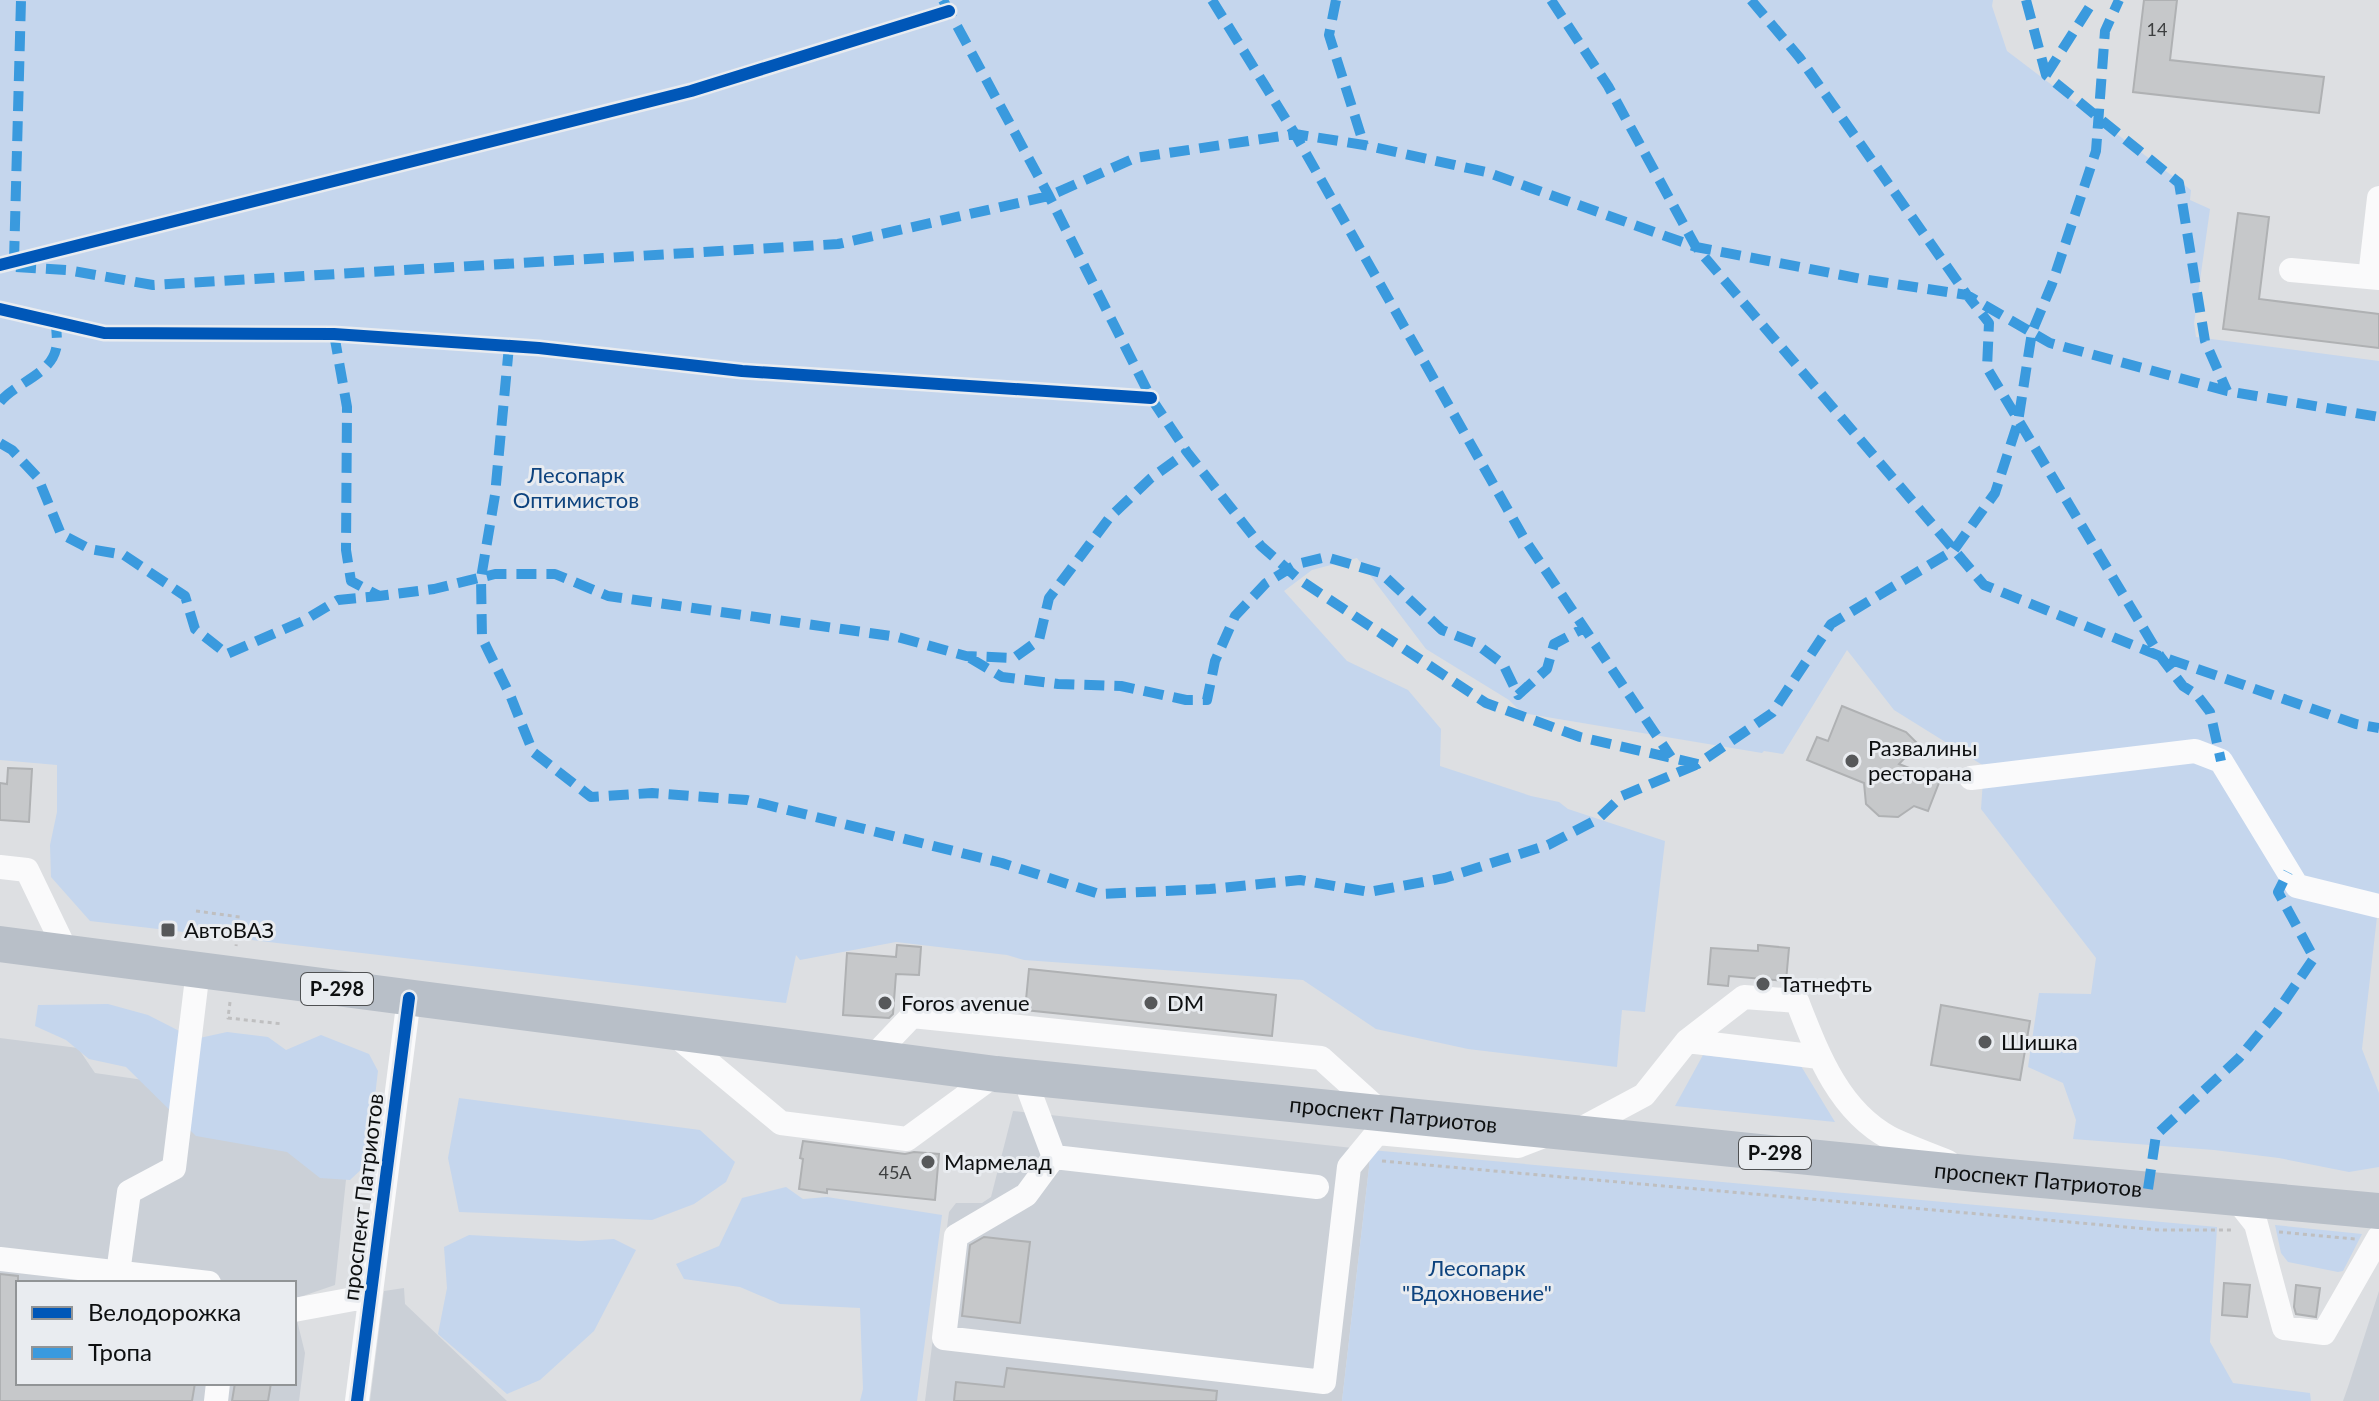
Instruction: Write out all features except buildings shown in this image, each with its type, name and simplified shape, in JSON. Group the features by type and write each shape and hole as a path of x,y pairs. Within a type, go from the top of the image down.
{"highway":[{"name":"проспект Патриотов","path":"0,944 1010,1076 2237,1200 2378,1230"}],"street":[{"path":"2291,270 2375,278 2379,198"},
{"path":"1971,778 2195,751 2221,761 2297,886 2379,906"},
{"path":"0,867 27,870 67,953"},
{"path":"118,1273 129,1192 174,1168 198,970"},
{"path":"1054,1157 1026,1195 956,1236 944,1338 1324,1382 1349,1167 1377,1133 1518,1146 1566,1132 1644,1095 1687,1041 1744,997 1797,1001 1819,1057 1850,1107 1888,1137 1976,1174"},
{"name":"проспект Патриотов","path":"357,1401 409,998"},
{"path":"871,1059 912,1016 1290,1054 1321,1058 1383,1115"},
{"path":"674,1034 781,1123 907,1139 1010,1076 1054,1157"},
{"path":"1687,1041 1819,1057"},
{"path":"1054,1157 1317,1187"},
{"path":"2237,1200 2251,1215 2258,1231 2284,1328 2324,1333 2378,1230"},
{"path":"0,1259 191,1281"},
{"path":"296,1310 370,1296"}],"path":[{"path":"196,911 240,917"},
{"path":"228,1018 283,1024"},
{"path":"1352,1161 2159,1230 2378,1230"}],"shaded area":[{"path":"0,1038 78,1048 95,1073 192,1087 349,1151 335,1285 296,1298 296,1281 16,1281 16,1385 296,1385 296,1316 305,1353 299,1401 0,1401"},
{"path":"1013,1111 1371,1150 1342,1401 925,1401 949,1212 956,1203 982,1203 991,1197"},
{"path":"404,1288 405,1304 507,1401 370,1401 384,1291"},
{"path":"2379,1291 2379,1401 2343,1401 2349,1384"}],"green space":[{"name":"Лесопарк Оптимистов","path":"0,0 1993,0 1992,6 2007,51 2191,190 2190,200 2210,209 2194,323 2196,337 2379,361 2379,899 2362,1049 2379,1093 2379,1167 2349,1172 2279,1158 2214,1150 2073,1139 2076,1120 2063,1083 2028,1067 2039,993 2091,994 2096,958 1981,809 1984,766 1894,710 1847,650 1783,754 1522,713 1509,700 1426,649 1357,558 1312,570 1284,591 1347,661 1408,690 1441,729 1440,766 1559,802 1568,809 1665,841 1645,1012 1622,1010 1617,1067 1468,1049 1376,1029 1303,980 1024,960 1007,955 896,942 800,960 796,955 786,1003 90,921 51,877 50,845 57,812 57,765 0,760"},
{"path":"108,1004 148,1015 195,1039 227,1032 268,1037 286,1050 321,1035 369,1054 378,1071 367,1164 350,1180 320,1178 287,1152 196,1136 126,1067 89,1059 66,1040 35,1026 38,1005"},
{"path":"1703,1055 1801,1066 1835,1122 1675,1106"},
{"path":"459,1098 700,1130 735,1162 726,1182 694,1204 652,1220 459,1212 448,1158"},
{"name":"Лесопарк \"Вдохновение\"","path":"1371,1150 2217,1227 2210,1342 2233,1383 2310,1393 2311,1401 1342,1401"},
{"path":"786,1187 803,1199 827,1197 942,1215 917,1401 860,1401 863,1389 860,1308 780,1304 740,1287 684,1279 676,1264 719,1246 742,1198"},
{"path":"2275,1225 2362,1234 2343,1271 2338,1272 2288,1262 2281,1253"},
{"path":"469,1235 581,1241 614,1239 636,1250 594,1331 540,1380 507,1394 438,1334 447,1288 444,1247"}],"marked path":[{"path":"14,261 21,0"},
{"path":"943,0 1049,196 1151,398 1187,452 1261,546 1300,580 1486,703 1580,737 1698,764 1772,713 1831,624 1954,550 1995,493 2018,422 2032,332 2052,284 2096,151 2105,31 2119,0"},
{"path":"1212,0 1295,134 1525,540 1671,757"},
{"path":"1336,0 1329,35 1364,145"},
{"path":"1551,0 1608,86 1696,247 1984,585 2160,656 2356,724 2379,728"},
{"path":"1751,0 1799,57 1989,323 1987,368 2160,656 2183,686 2197,695 2210,712 2221,761"},
{"path":"2026,0 2046,75 2179,183 2205,341 2227,391"},
{"path":"2046,75 2094,0"},
{"path":"16,267 67,270 153,285 838,244 1049,196 1135,158 1295,134 1364,145 1486,172 1696,247 1862,279 1967,295 2050,343 2227,391 2379,417"},
{"path":"0,402 47,366 57,346 56,323"},
{"path":"334,334 347,407 346,550 351,581 379,596 434,589 495,574 555,574 608,596 898,637 966,656 1014,658 1039,640 1049,598 1110,517 1151,478 1187,452"},
{"path":"509,346 495,495 481,578 482,638 533,752 591,797 652,793 747,800 1002,863 1099,894 1210,889 1300,880 1369,892 1445,878 1548,845 1598,819 1622,796 1698,764"},
{"path":"0,443 12,450 38,478 61,534 90,549 124,555 185,596 195,629 227,654 303,621 338,600 379,596"},
{"path":"970,658 1002,677 1058,684 1121,686 1186,700 1207,700 1215,661 1235,616 1266,583 1297,564 1326,557 1381,573 1442,630 1475,643 1503,664 1518,695 1547,669 1554,644 1584,628"},
{"path":"2148,1189 2156,1135 2239,1058 2277,1012 2314,958 2278,892 2288,872"}],"cycle path":[{"path":"0,265 691,91 949,11"},
{"path":"0,309 104,333 334,334 539,348 742,371 1151,398"},
{"path":"357,1401 409,998"}],"place":[{"name":"Развалины ресторана","path":"1852,761"},
{"name":"АвтоВАЗ","path":"168,930"},
{"name":"Татнефть","path":"1763,984"},
{"name":"Foros avenue","path":"885,1003"},
{"name":"DM","path":"1151,1003"},
{"name":"Шишка","path":"1985,1042"},
{"name":"Мармелад","path":"928,1162"}]}
